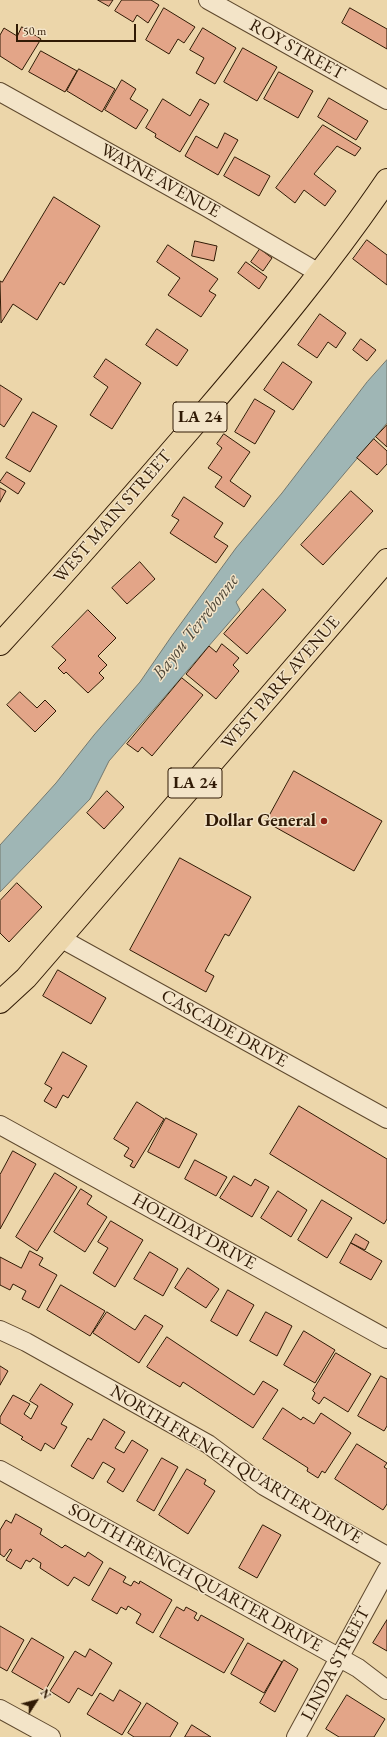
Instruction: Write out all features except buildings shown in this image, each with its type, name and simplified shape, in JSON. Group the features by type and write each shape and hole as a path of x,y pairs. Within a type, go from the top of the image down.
{"main road":[{"name":"WEST MAIN STREET","path":"0,644 103,531 252,357 355,227 387,180"},
{"name":"WEST PARK AVENUE","path":"0,1002 26,978 387,560"}],"street":[{"name":"ROY STREET","path":"208,0 387,100"},
{"name":"WAYNE AVENUE","path":"0,92 208,208 319,273"},
{"name":"CASCADE DRIVE","path":"60,938 387,1119"},
{"name":"HOLIDAY DRIVE","path":"0,1125 387,1339"},
{"name":"NORTH FRENCH QUARTER DRIVE","path":"0,1330 26,1342 208,1444 264,1486 387,1556"},
{"name":"SOUTH FRENCH QUARTER DRIVE","path":"2,1477 358,1668 387,1690"},
{"name":"LINDA STREET","path":"296,1737 338,1657 387,1570"},
{"path":"0,1709 51,1737"}],"water":[{"name":"Bayou Terrebonne","path":"387,360 387,423 236,602 240,610 109,761 90,799 0,892 0,845 56,783 94,735 140,682 236,548 282,493 367,382"}],"place":[{"name":"Dollar General","path":"324,821"}]}
